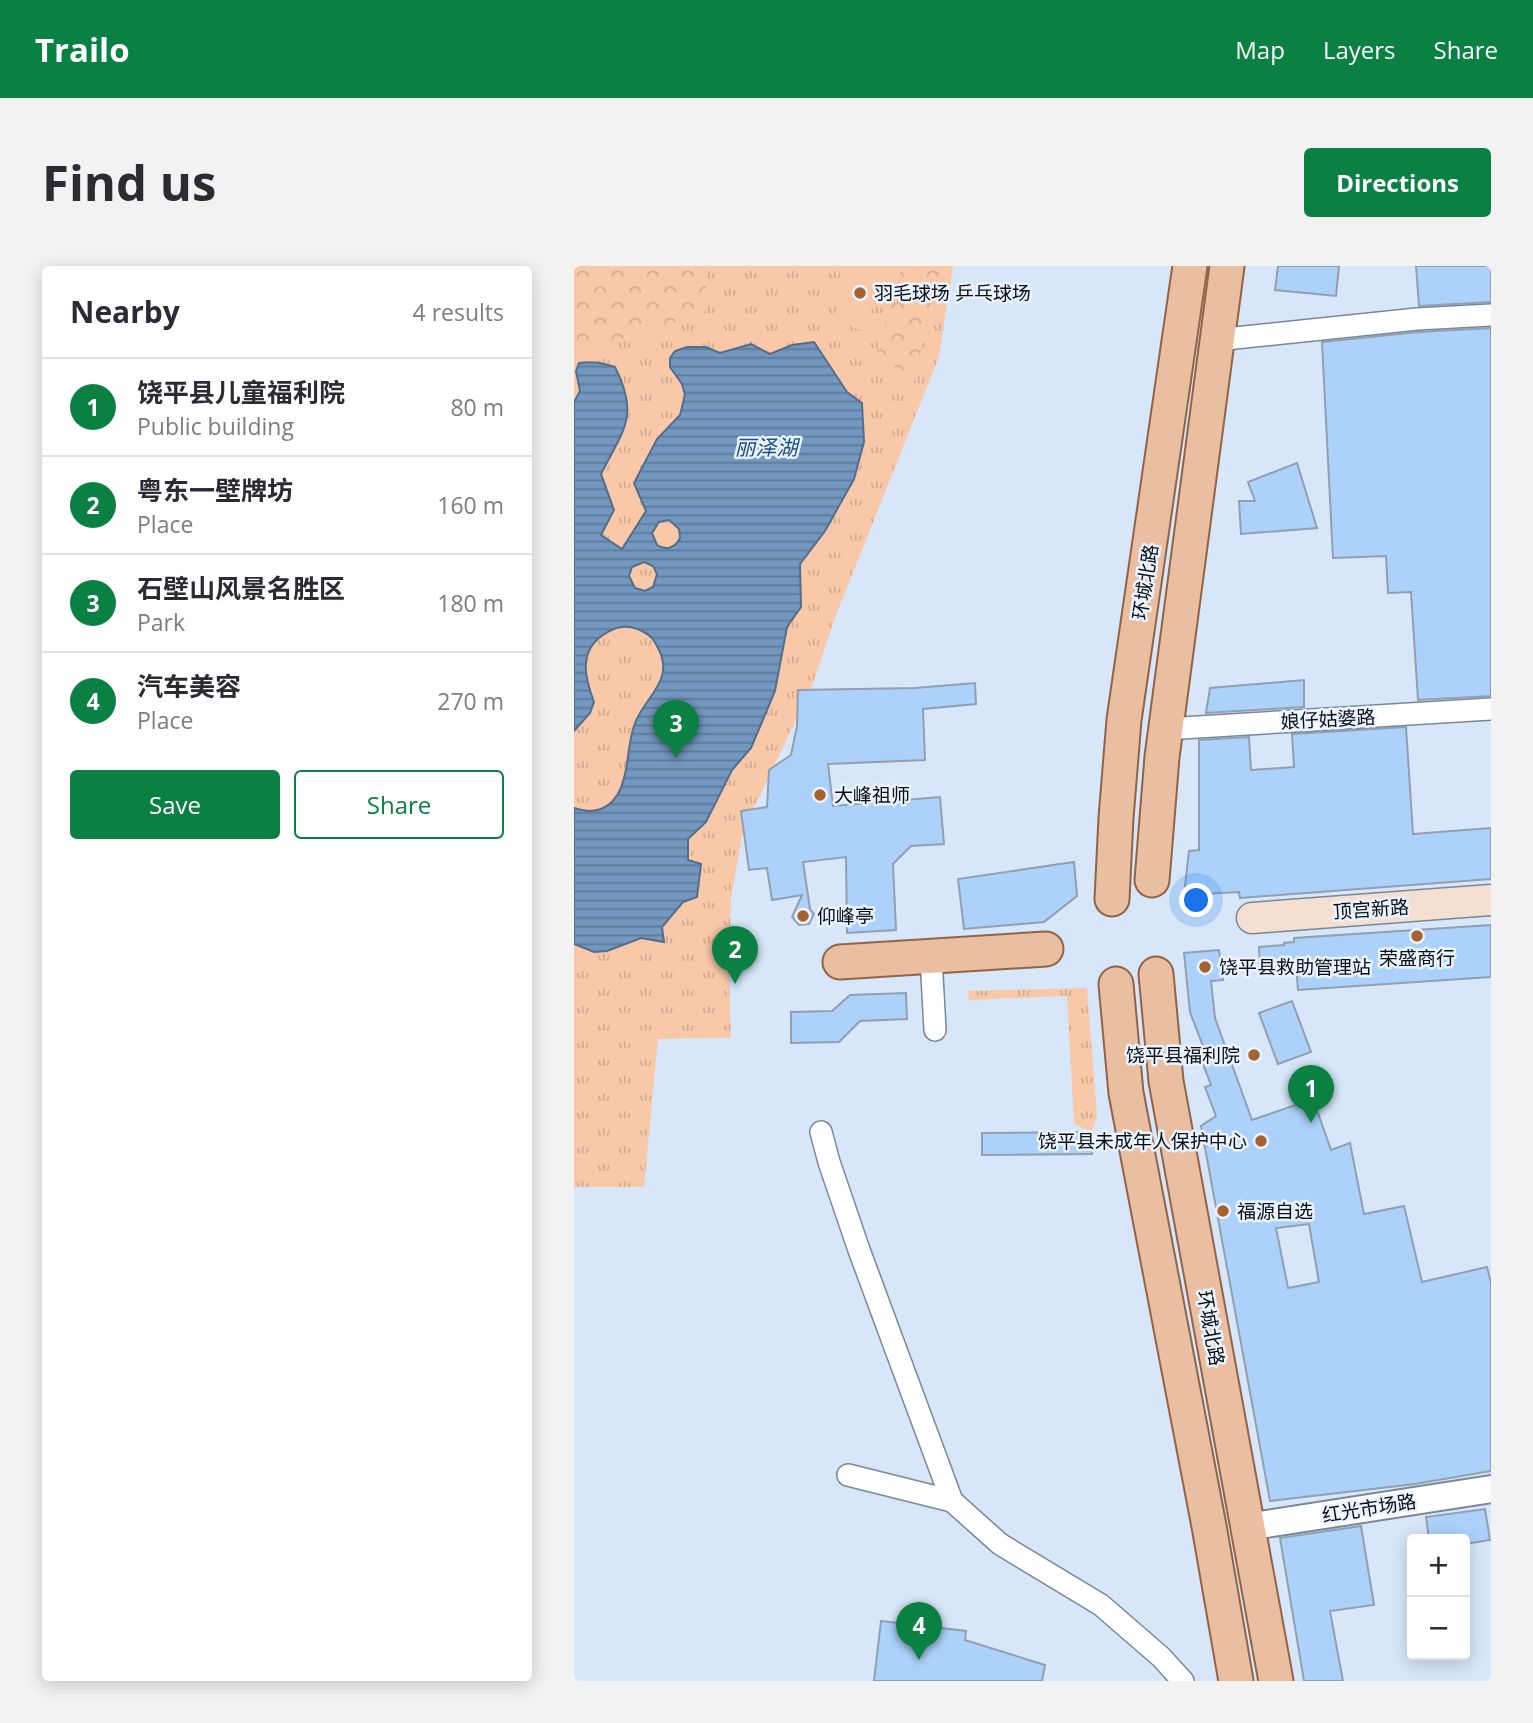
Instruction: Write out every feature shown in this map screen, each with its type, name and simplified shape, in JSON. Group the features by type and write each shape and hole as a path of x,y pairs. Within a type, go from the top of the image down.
{"main road":[{"name":"环城北路","path":"1112,899 1124,720 1190,266"},
{"name":"环城北路","path":"1152,880 1165,729 1227,266"},
{"name":"顶宫新路","path":"1252,918 1491,900"},
{"path":"840,962 1046,948"},
{"name":"环城北路","path":"1156,974 1166,1081 1276,1681"},
{"name":"环城北路","path":"1116,984 1126,1093 1236,1681"}],"street":[{"path":"1216,340 1417,319 1491,315"},
{"name":"娘仔姑婆路","path":"1165,729 1491,709"},
{"path":"930,957 935,1030"},
{"path":"821,1132 859,1251 952,1501 1000,1544 1101,1605 1161,1657 1183,1681"},
{"path":"848,1475 952,1501"},
{"name":"红光市场路","path":"1247,1527 1491,1489"}],"green space":[{"path":"574,266 953,266 939,357 836,615 812,686 743,831 731,898 731,1038 658,1039 644,1187 574,1187"},
{"path":"574,266 706,266 706,311 634,336 578,350 574,343"},
{"name":"羽毛球场 乒乓球场","path":"852,266 887,266 864,331 833,320"},
{"path":"902,266 941,266 914,381 876,354"},
{"path":"1087,988 1097,1116 1092,1132 1074,1124 1067,996 969,1000 968,991"}],"water":[{"name":"丽泽湖","path":"814,342 847,392 862,403 864,442 854,479 825,531 800,564 801,607 787,627 775,691 751,748 732,770 706,822 688,839 688,860 701,864 697,897 683,902 662,927 664,942 641,938 607,951 594,952 574,944 574,808 592,811 600,809 617,795 626,772 634,726 656,690 663,672 663,661 654,641 642,631 622,627 603,635 595,642 587,657 586,675 594,702 590,713 574,731 574,402 580,391 576,371 579,363 584,362 615,367 626,398 626,422 601,474 614,510 601,535 622,549 646,511 634,483 657,439 680,415 685,395 682,384 670,367 670,358 675,351 687,347 706,347 720,353 751,344 770,354 792,345","holes":["669,520 679,529 680,538 673,546 664,548 657,545 652,533 659,522","644,562 653,566 657,574 653,587 645,591 635,588 629,576 632,567"]}],"building":[{"path":"1278,266 1339,266 1336,296 1275,290"},
{"path":"1416,266 1491,266 1491,302 1419,306"},
{"path":"1491,328 1491,696 1418,700 1411,592 1388,593 1386,556 1333,558 1322,342"},
{"path":"1297,463 1317,528 1241,534 1239,501 1255,501 1248,482"},
{"path":"1304,680 1304,707 1206,713 1210,688"},
{"name":"大峰祖师","path":"975,683 976,704 923,709 925,760 828,764 833,806 940,797 944,844 911,846 893,864 896,930 847,933 846,857 803,862 810,909 814,914 809,924 799,925 792,917 802,895 772,900 767,868 749,870 741,811 767,807 769,770 791,755 797,726 798,690 915,688"},
{"path":"1406,727 1413,834 1491,828 1491,879 1240,898 1239,892 1184,895 1189,851 1199,850 1199,740 1249,737 1251,770 1294,767 1292,734"},
{"path":"1074,862 1077,896 1044,922 964,929 958,879"},
{"path":"1491,925 1491,977 1298,990 1296,964 1260,968 1259,947 1284,945 1294,942 1294,938"},
{"path":"1219,950 1223,980 1211,981 1215,1018 1252,1120 1313,1099 1331,1150 1350,1143 1364,1214 1404,1206 1422,1282 1487,1267 1491,1283 1491,1471 1415,1484 1270,1501 1201,1126 1216,1116 1205,1087 1211,1085 1198,1051 1204,1049 1190,1012 1184,953","holes":["1309,1224 1319,1282 1288,1288 1276,1228"]},
{"path":"906,993 907,1019 860,1021 839,1042 791,1043 791,1012 832,1011 850,995"},
{"path":"1292,1001 1311,1052 1278,1064 1259,1013"},
{"path":"1092,1132 1092,1154 982,1155 982,1133"},
{"path":"1485,1509 1490,1540 1470,1543 1470,1534 1428,1534 1426,1517"},
{"path":"1361,1526 1374,1605 1330,1611 1343,1681 1304,1681 1280,1538"},
{"path":"881,1621 966,1631 965,1640 1045,1665 1042,1681 874,1681"}],"place":[{"name":"羽毛球场 乒乓球场","path":"860,293"},
{"name":"石壁山风景名胜区","path":"676,758"},
{"name":"大峰祖师","path":"820,795"},
{"name":"仰峰亭","path":"803,916"},
{"name":"荣盛商行","path":"1417,936"},
{"name":"饶平县救助管理站","path":"1205,967"},
{"name":"粤东一壁牌坊","path":"735,984"},
{"name":"饶平县福利院","path":"1254,1055"},
{"name":"饶平县儿童福利院","path":"1311,1123"},
{"name":"饶平县未成年人保护中心","path":"1261,1141"},
{"name":"福源自选","path":"1223,1211"},
{"name":"汽车美容","path":"919,1660"}]}
